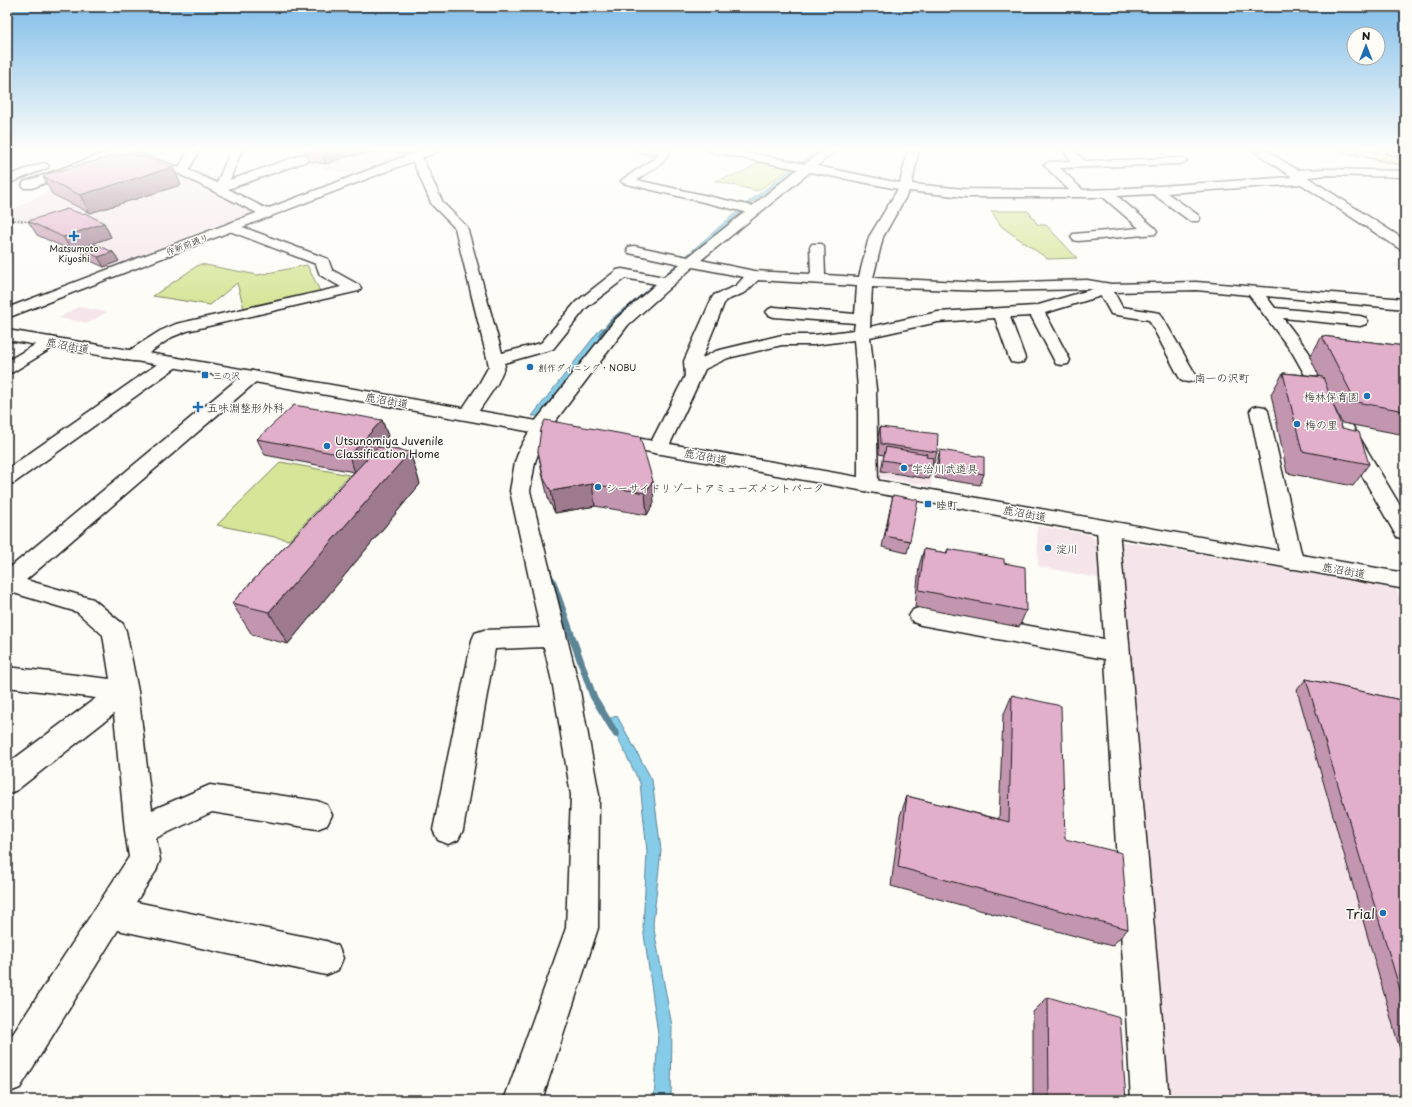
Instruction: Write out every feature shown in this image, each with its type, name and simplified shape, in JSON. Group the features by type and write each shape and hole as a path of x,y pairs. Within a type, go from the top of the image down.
{"street":[{"path":"242,201 266,214"},
{"name":"作新前通り","path":"7,313 301,201"},
{"path":"436,201 438,205 461,227 497,366 488,384 468,414"},
{"path":"713,201 754,210"},
{"path":"523,1100 582,928 585,795 566,686 523,510 520,492 525,462 530,448 541,427 622,322 690,262 766,201"},
{"path":"868,485 867,389 863,327 865,282 876,237 897,201"},
{"path":"1078,237 1150,231 1115,201"},
{"path":"1170,201 1194,218"},
{"path":"1335,201 1405,246"},
{"path":"1376,227 1398,226"},
{"path":"133,356 166,334 182,328 354,288 325,272 324,262 232,227"},
{"path":"817,247 818,279"},
{"path":"634,250 754,275 865,282 985,287 1087,284 1108,289"},
{"path":"495,360 547,346 581,305 622,273 668,282"},
{"path":"693,375 692,362 719,298 741,289 754,275"},
{"path":"658,448 698,366 722,354 782,340 814,340 863,327 938,317 1036,311 1108,289 1196,286 1403,306"},
{"path":"1108,289 1116,312 1154,316 1188,377"},
{"path":"1254,291 1300,351 1405,532"},
{"path":"1036,311 1062,360"},
{"path":"774,312 863,327"},
{"path":"1270,312 1360,321"},
{"path":"1001,313 1017,358"},
{"name":"鹿沼街道","path":"7,335 172,362 468,414 1405,581"},
{"path":"7,368 51,342"},
{"path":"7,478 172,362"},
{"path":"7,583 252,376"},
{"path":"1259,411 1292,561"},
{"path":"1108,529 1150,1100"},
{"path":"7,583 84,606 114,631 125,691 140,831 145,860 7,1076"},
{"path":"921,616 1117,651"},
{"path":"448,830 484,640 553,637"},
{"path":"7,677 125,691"},
{"path":"7,781 125,691"},
{"path":"140,831 210,798 317,815"},
{"path":"112,912 326,958"}],"path":[{"path":"7,220 36,222"}],"shaded area":[{"path":"30,201 230,201 253,213 251,215 215,226 109,269 72,251 61,223 7,219 7,213"},
{"path":"78,307 107,312 88,323 59,318"},
{"path":"878,455 934,465 931,486 879,477"},
{"path":"1037,526 1088,534 1099,542 1102,579 1038,566"},
{"path":"1120,541 1395,587 1405,610 1405,1100 1165,1100"}],"green space":[{"path":"991,211 1028,211 1038,225 1046,225 1077,258 1048,259 1002,227"},
{"path":"200,264 258,275 307,265 321,293 244,308 237,283 210,305 153,296"},
{"path":"281,462 349,475 289,540 217,525"}],"water":[{"path":"750,201 754,201 623,315 619,314"},
{"path":"601,328 610,329 542,416 532,416"},
{"path":"617,716 652,780 661,850 653,924 672,1026 671,1100 654,1100 658,1034 643,927 647,852 640,783 608,719"}],"building":[{"path":"67,209 82,214 85,213 104,223 63,237 28,221"},
{"path":"95,244 113,252 98,257 80,249"},
{"path":"1322,336 1405,346 1405,411 1356,402"},
{"path":"1283,373 1323,377 1342,428 1359,432 1369,464 1302,451"},
{"path":"294,405 382,420 349,456 257,439"},
{"name":"シーサイドリゾートアミューズメントパーク","path":"545,420 640,437 653,481 645,493 592,484 551,491 544,479 538,451 541,429"},
{"path":"880,427 938,434 937,452 881,444"},
{"path":"378,447 410,452 269,612 232,603"},
{"path":"886,447 927,454 926,457 933,458 932,468 883,460"},
{"path":"940,450 984,457 984,474 938,467"},
{"path":"893,495 918,500 910,541 885,536"},
{"path":"924,549 947,553 948,549 1004,559 1004,563 1025,567 1026,611 919,590"},
{"name":"Trial","path":"1306,679 1405,701 1405,1006"},
{"path":"1012,695 1061,706 1065,839 1122,853 1128,929 898,867 907,796 1009,822"},
{"path":"1048,997 1120,1018 1126,1100 1049,1100"}],"waterway":[{"path":"601,335 612,321 625,310"},
{"path":"550,575 552,581"},
{"path":"552,580 593,696 616,734"}],"place":[{"name":"Matsumoto Kiyoshi","path":"74,236"},
{"name":"創作ダイニング・NOBU","path":"530,367"},
{"name":"三の沢","path":"205,375"},
{"name":"梅林保育園","path":"1367,396"},
{"name":"五味淵整形外科","path":"198,407"},
{"name":"梅の里","path":"1297,424"},
{"name":"Utsunomiya Juvenile Classification Home","path":"327,446"},
{"name":"宇治川武道具","path":"904,468"},
{"name":"シーサイドリゾートアミューズメントパーク","path":"598,487"},
{"name":"睦町","path":"928,504"},
{"name":"淀川","path":"1048,548"},
{"name":"Trial","path":"1383,913"}],"district":[{"name":"南一の沢町","path":"1222,377"}]}
